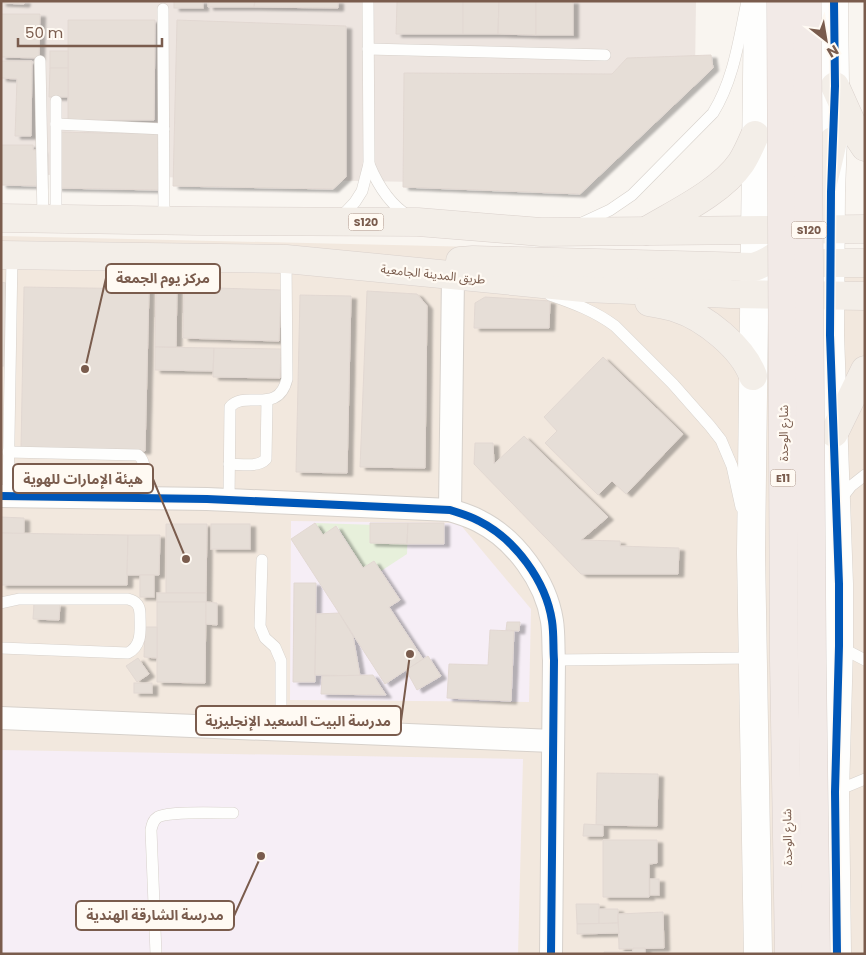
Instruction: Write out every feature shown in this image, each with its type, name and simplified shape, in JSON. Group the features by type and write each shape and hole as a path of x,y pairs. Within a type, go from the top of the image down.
{"highway":[{"name":"شارع الوحدة","path":"781,1 784,661 789,954"},
{"name":"E11","path":"807,1 816,954"}],"main road":[{"path":"835,86 854,129 865,147"},
{"path":"646,231 700,198 729,176 741,163 755,135"},
{"path":"402,270 426,265 473,260 754,268 769,262 784,252 804,230 821,192 833,141"},
{"name":"S120","path":"1,218 418,222 541,232 865,230"},
{"name":"طريق المدينة الجامعية","path":"6,255 286,259 584,288 865,296"},
{"path":"754,294 764,285 788,270 816,263 865,263"},
{"path":"584,288 676,308 693,315 722,336 736,350 749,365 753,376"},
{"path":"834,432 865,370"}],"street":[{"path":"758,1 751,553 758,954"},
{"path":"834,1 835,86 831,295 839,584 835,792 837,954"},
{"path":"450,510 453,276"},
{"path":"4,496 229,500 450,510 480,521 506,539 527,562 542,589 552,620 554,660 551,954"},
{"path":"1,718 553,741"}],"lane":[{"path":"336,222 346,213 358,197 367,178 370,164 368,1"},
{"path":"541,232 587,222 622,203 706,121 720,101 730,76 747,1"},
{"path":"163,9 164,221"},
{"path":"368,50 605,55"},
{"path":"40,61 49,219"},
{"path":"49,219 56,101"},
{"path":"56,124 164,129"},
{"path":"370,164 383,192 405,214 418,222"},
{"path":"4,496 8,452 6,255"},
{"path":"229,500 230,407 236,402 273,399 282,391 287,379 286,259"},
{"path":"508,281 582,306 605,318 673,384 721,440 732,466 751,553"},
{"path":"229,464 258,464 266,459 267,400"},
{"path":"8,452 138,455 144,464 144,498"},
{"path":"836,506 851,486 865,475"},
{"path":"262,560 260,626 265,638 275,647 282,661 281,729"},
{"path":"1,603 19,599 128,599 136,602 140,610 140,640 135,648 128,653 1,648"},
{"path":"839,646 865,660"},
{"path":"554,660 753,658"},
{"path":"835,792 865,779"},
{"path":"156,954 152,825 155,820 165,815 233,813"}],"shaded area":[{"path":"1,1 696,1 695,72 570,185 1,174"},
{"path":"1,236 865,256 865,954 1,954"},
{"path":"291,521 459,523 531,609 529,702 290,700"},
{"path":"1,750 523,759 518,954 1,954"}],"green space":[{"path":"315,523 408,526 407,554 381,571 374,561 363,568 337,526 323,535"}],"building":[{"path":"1,1 25,1 24,4 1,3"},
{"path":"174,1 203,1 203,8 174,8"},
{"path":"208,1 255,1 254,7 208,7"},
{"path":"255,1 338,1 338,8 254,7"},
{"path":"397,1 463,1 463,34 396,34"},
{"path":"463,1 499,1 498,34 463,34"},
{"path":"499,1 536,1 536,35 498,34"},
{"path":"536,1 573,1 573,35 536,35"},
{"path":"1,14 40,14 39,58 1,57"},
{"path":"68,20 155,20 154,120 68,120"},
{"path":"177,20 346,26 346,177 333,189 173,186"},
{"path":"50,51 68,51 68,68 50,68"},
{"path":"711,55 713,68 580,194 403,187 404,73 612,74 627,58"},
{"path":"1,61 32,61 31,136 15,136 17,79 1,78"},
{"path":"50,68 68,68 68,97 49,97"},
{"path":"57,132 161,134 160,190 56,188"},
{"path":"1,145 33,145 33,150 41,150 41,186 1,185"},
{"path":"1,282 6,283 4,366 1,366"},
{"path":"156,286 177,286 176,347 155,347"},
{"path":"24,287 149,289 145,451 21,448"},
{"path":"184,287 281,290 279,341 183,338"},
{"path":"367,291 417,294 427,306 425,468 360,467"},
{"path":"300,295 351,296 347,473 296,472"},
{"path":"485,297 550,301 549,328 474,328 475,303"},
{"path":"155,347 214,348 213,371 155,370"},
{"path":"214,348 281,349 280,378 213,377"},
{"path":"603,357 683,434 626,494 612,481 598,495 545,443 557,431 544,417"},
{"path":"524,436 608,517 581,540 620,541 620,546 679,548 678,574 581,574 474,464 475,443 493,443 494,464"},
{"path":"1,517 24,518 24,534 1,533"},
{"path":"315,523 323,535 336,526 363,568 374,561 400,600 389,607 423,659 385,684 291,539"},
{"path":"370,523 408,523 407,544 370,543"},
{"path":"408,523 444,523 444,544 407,544"},
{"path":"166,524 207,524 206,593 166,593"},
{"path":"211,524 250,524 250,549 211,549"},
{"path":"1,533 128,535 127,585 1,585"},
{"path":"128,535 160,535 159,575 127,575"},
{"path":"140,575 154,575 154,597 140,597"},
{"path":"294,583 316,583 315,682 293,682"},
{"path":"157,593 206,593 206,602 157,602"},
{"path":"157,602 206,602 205,683 157,682"},
{"path":"206,602 217,603 217,625 206,624"},
{"path":"34,603 60,604 59,620 33,619"},
{"path":"339,613 353,636 360,676 315,675 316,614"},
{"path":"507,622 520,622 519,631 506,630"},
{"path":"145,627 157,627 157,658 144,657"},
{"path":"490,630 514,631 511,701 447,698 449,664 488,665"},
{"path":"428,656 441,676 417,690 406,670"},
{"path":"138,658 149,674 137,682 126,666"},
{"path":"373,675 386,695 321,694 322,676"},
{"path":"134,683 152,683 152,693 134,693"},
{"path":"597,773 658,774 657,826 596,825"},
{"path":"584,824 603,825 603,836 583,836"},
{"path":"603,840 657,840 657,863 649,864 649,897 603,897"},
{"path":"650,879 659,879 659,895 650,895"},
{"path":"576,904 599,904 599,924 577,924"},
{"path":"599,909 618,909 618,923 599,924"},
{"path":"663,912 664,948 619,949 618,914"},
{"path":"618,923 619,933 577,934 577,924"},
{"path":"633,948 645,948 645,954 632,954"},
{"path":"604,952 633,952 632,954 604,954"}],"cycle path":[{"path":"834,1 835,86 831,192 830,335 839,584 835,792 837,954"},
{"path":"1,496 207,499 450,510 479,521 505,539 527,563 536,577 549,606 553,626 551,954"}],"place":[{"name":"مركز يوم الجمعة","path":"85,369"},
{"name":"هيئة الإمارات للهوية","path":"186,559"},
{"name":"مدرسة البيت السعيد الإنجليزية","path":"410,654"},
{"name":"مدرسة الشارقة الهندية","path":"261,856"}]}
